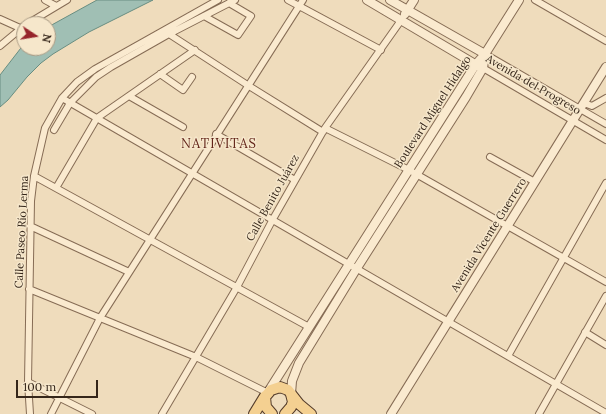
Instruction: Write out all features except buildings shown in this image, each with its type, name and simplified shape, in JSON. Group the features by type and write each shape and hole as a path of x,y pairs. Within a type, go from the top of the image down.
{"main road":[{"path":"254,414 268,393 271,390 280,387 288,390 299,404 311,414"},
{"path":"268,393 265,402 266,407 272,414"},
{"path":"285,414 293,402 291,394"}],"street":[{"path":"45,0 56,6"},
{"path":"40,16 67,0"},
{"name":"Calle Paseo Río Lerma","path":"30,414 28,382 30,226 34,176 45,128 62,98 77,82 95,69 218,0"},
{"path":"288,0 381,50"},
{"path":"51,414 100,318 216,134 249,86 303,0"},
{"name":"Avenida del Progreso","path":"367,0 402,19 606,140"},
{"name":"Avenida del Progreso","path":"390,0 485,54 582,106 606,124"},
{"name":"Calle Benito Juárez","path":"162,414 237,287 324,130 381,50 414,0"},
{"name":"Boulevard Miguel Hidalgo","path":"268,393 349,264 412,172 519,0"},
{"path":"535,0 606,41"},
{"path":"54,130 70,103 96,77 111,67 169,34 204,16 232,2 251,16 238,36 204,16"},
{"path":"0,19 16,25"},
{"path":"0,46 16,32"},
{"path":"169,34 249,86 324,130 412,172 606,282"},
{"path":"56,188 97,118 195,50"},
{"name":"Avenida Vicente Guerrero","path":"391,414 606,67"},
{"path":"160,74 183,90 192,76"},
{"path":"129,96 183,127"},
{"path":"62,98 606,413"},
{"path":"582,106 592,106 606,98"},
{"path":"216,134 295,180"},
{"path":"490,157 535,182"},
{"name":"Boulevard Miguel Hidalgo","path":"291,394 292,381 299,363 357,268 412,172"},
{"path":"34,176 309,327"},
{"path":"508,356 606,183"},
{"path":"30,226 129,272"},
{"path":"29,289 196,357 268,393"},
{"path":"539,414 606,296"},
{"path":"585,332 606,345"},
{"path":"290,358 299,363"},
{"path":"28,382 92,414"}],"water":[{"path":"97,0 153,0 89,32 56,52 56,23"},
{"path":"16,54 16,56 50,56 27,77 8,100 0,107 0,75"}],"district":[{"name":"NATIVITAS","path":"219,144"}]}
